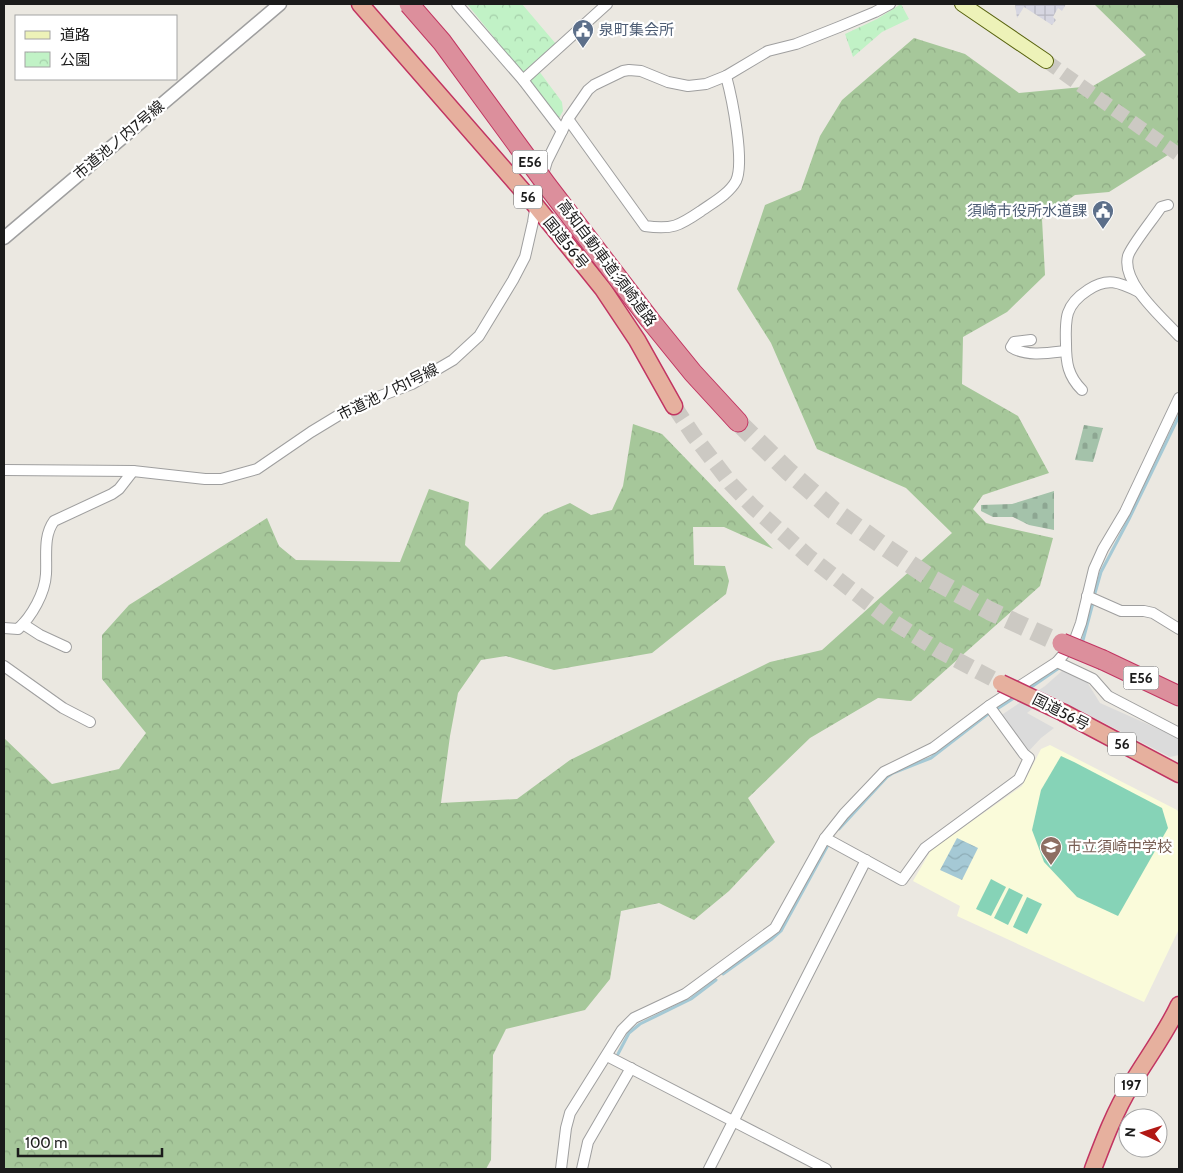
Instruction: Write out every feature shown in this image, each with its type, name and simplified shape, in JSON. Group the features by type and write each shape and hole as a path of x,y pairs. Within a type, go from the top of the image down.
{"highway":[{"name":"国道56号","path":"360,4 536,206 604,289 637,340 674,406"},
{"name":"高知自動車道;須崎道路","path":"409,4 442,42 546,184 650,320 693,374 738,422"},
{"name":"E56","path":"1056,641 1103,660 1179,696"},
{"path":"1127,671 1179,689"},
{"name":"国道56号","path":"998,681 1064,713 1179,774"},
{"name":"197","path":"1093,1169 1112,1122 1127,1092 1169,1025 1179,1005"}],"main road":[{"path":"962,4 1046,61"}],"street":[{"name":"市道池ノ内7号線","path":"4,238 280,4"},
{"path":"458,4 523,80 562,131"},
{"name":"市道池ノ内1号線","path":"4,470 133,471 221,479 256,469 310,432 362,402 412,384 453,360 479,336 525,257 538,191 547,161 568,119 588,90 594,85 623,71 641,71 668,82 688,86 706,84 726,76 768,51 796,44 890,4"},
{"path":"523,80 604,5"},
{"path":"568,119 645,226 671,227 682,225 727,192 736,182 739,164 733,108 726,76"},
{"path":"1168,205 1161,208 1128,258 1131,278 1138,292 1179,336"},
{"path":"1082,390 1071,378 1066,351 1068,314 1073,301 1102,282 1121,284 1138,292"},
{"path":"1031,340 1014,342 1011,347 1035,353 1066,351"},
{"path":"561,1169 566,1128 570,1114 579,1096 607,1056 622,1030 634,1018 685,994 775,928 825,838 844,814 884,772 933,748 989,706 1057,662 1074,642 1081,624 1094,569 1103,549 1125,512 1179,398"},
{"path":"4,628 18,629 33,610 46,576 46,547 50,527 54,521 119,490 133,471"},
{"path":"1087,596 1121,611 1153,613 1179,629"},
{"path":"23,624 40,635 66,647"},
{"path":"1057,662 1093,679 1108,696 1179,733"},
{"path":"4,666 63,708 90,722"},
{"path":"825,838 902,880 925,848 1019,778 1029,758 1024,754 989,706"},
{"path":"709,1169 866,860"},
{"path":"607,1056 826,1169"},
{"path":"582,1169 588,1142 631,1068"}],"shaded area":[{"path":"1015,4 1066,4 1062,11 1058,8 1053,17 1056,20 1052,25 1024,7 1017,18"},
{"path":"1063,670 1087,682 1100,703 1179,738 1179,755 1170,757 1050,695 1027,713 1054,728 1027,753 1000,716 1045,686"},
{"name":"市立須崎中学校","path":"1050,745 1177,810 1179,813 1179,929 1144,1002 957,916 960,906 913,881 931,850 1022,786 1041,749"}],"green space":[{"path":"467,4 522,4 556,44 533,63 562,102 563,111 559,118"},
{"path":"901,4 909,19 882,32 853,57 845,34 877,19"},
{"path":"1094,4 1179,4 1179,148 1109,192 1075,195 1042,219 1045,275 1007,312 963,337 962,384 1018,416 1049,473 983,495 973,509 986,523 1053,538 1040,586 911,701 878,698 810,738 748,798 775,842 729,891 694,920 659,903 621,911 610,979 585,1010 506,1029 493,1055 491,1160 486,1169 4,1169 4,738 52,784 119,769 146,733 102,679 102,635 129,605 267,518 279,546 296,560 400,562 429,489 469,502 465,545 490,570 544,514 570,503 591,515 612,510 623,486 633,424 662,434 773,549 724,527 693,527 694,565 725,566 729,581 726,594 652,653 554,670 506,656 481,660 458,693 441,803 517,799 570,760 770,662 822,650 952,533 906,488 817,449 771,343 737,289 765,205 801,190 820,136 842,100 914,38 965,54 1019,93 1093,86 1146,55"},
{"path":"1084,425 1103,428 1093,462 1075,460"},
{"path":"1054,491 1054,530 1029,525 1013,517 993,517 981,511 981,505 1012,504"},
{"path":"1061,756 1162,808 1168,828 1118,916 1077,897 1044,862 1032,830 1041,790"},
{"path":"991,879 1006,887 991,916 976,909"},
{"path":"1009,888 1023,895 1008,925 994,918"},
{"path":"1027,897 1042,904 1027,934 1013,927"}],"water":[{"path":"957,838 978,848 962,880 940,870"}],"waterway":[{"path":"1095,593 1101,572 1179,416"},
{"path":"1082,644 1093,603"},
{"path":"1027,690 1059,668"},
{"path":"997,709 1017,696"},
{"path":"839,829 887,777 931,758 988,714"},
{"path":"723,974 781,931 828,845"},
{"path":"618,1054 629,1033 640,1024 691,999 716,980"}],"tunnel":[{"path":"1046,61 1179,155"},
{"path":"674,406 694,436 731,484 753,507 808,556 890,620 938,650 995,680"},
{"path":"738,422 788,471 833,510 882,545 932,579 990,611 1049,638"}],"place":[{"name":"泉町集会所","path":"583,49"},
{"name":"須崎市役所水道課","path":"1103,230"},
{"name":"市立須崎中学校","path":"1051,866"}]}
